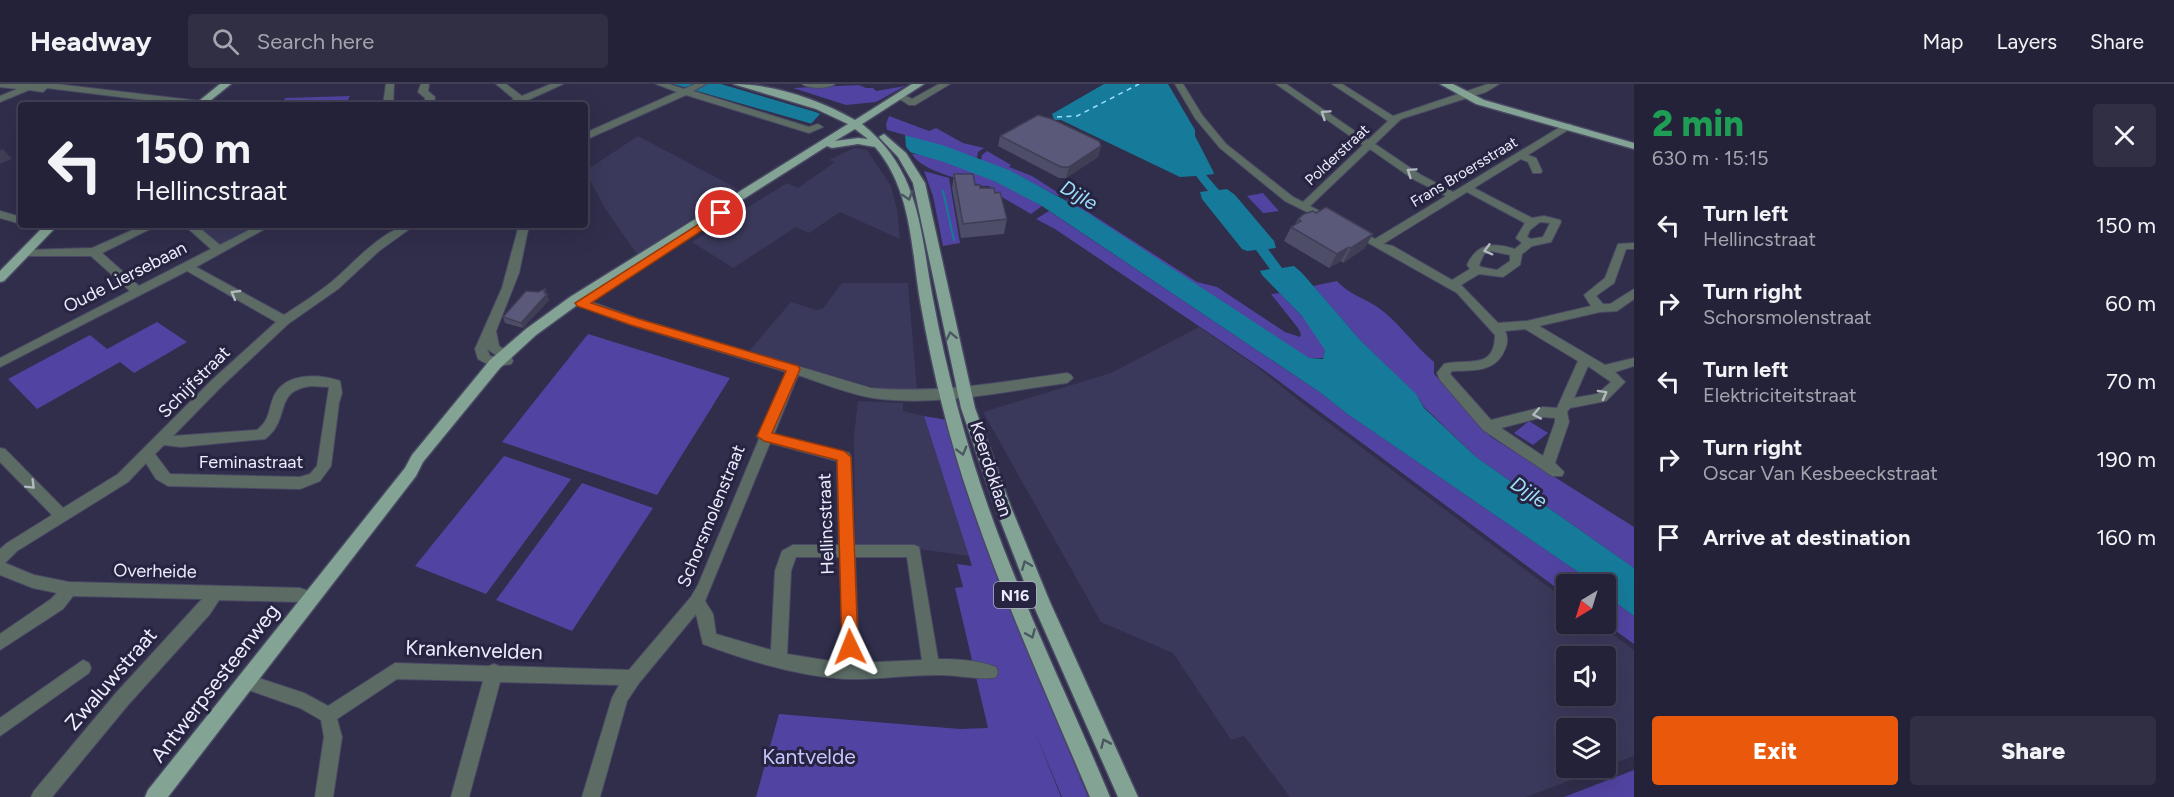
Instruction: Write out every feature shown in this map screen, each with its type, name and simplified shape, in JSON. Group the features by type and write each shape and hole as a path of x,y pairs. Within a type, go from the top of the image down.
{"main road":[{"path":"203,102 226,84"},
{"path":"738,84 799,99 862,124"},
{"path":"758,84 822,101 862,124"},
{"path":"906,99 919,84"},
{"path":"578,302 843,134 933,84"},
{"path":"1444,84 1463,95 1634,146"},
{"name":"N16","path":"862,124 879,145"},
{"name":"Keerdoklaan","path":"862,124 897,150 919,183 928,216 964,393 1003,507 1037,591 1128,797"},
{"path":"578,302 832,145 843,134"},
{"path":"832,145 858,141 879,145"},
{"name":"Keerdoklaan","path":"879,145 901,174 911,200 926,298 946,395 966,463 992,539 1100,797"},
{"path":"0,278 49,228"},
{"name":"Antwerpsesteenweg","path":"156,797 411,472 425,462 502,360 578,302"}],"street":[{"path":"0,84 31,85 174,102"},
{"path":"388,102 390,84"},
{"path":"425,84 423,92 430,97 429,102"},
{"path":"500,84 523,102 559,84"},
{"path":"660,84 809,130 818,127"},
{"path":"588,136 702,84"},
{"path":"806,84 831,84"},
{"path":"906,99 946,84"},
{"name":"Polderstraat","path":"1179,84 1212,134 1223,146 1289,199 1304,206 1394,121 1406,113 1495,84"},
{"path":"1280,84 1417,177 1454,196"},
{"path":"1336,84 1394,121"},
{"path":"0,99 31,85 146,102"},
{"name":"Frans Broersstraat","path":"1385,249 1454,196 1568,126"},
{"path":"1521,155 1532,160 1537,171"},
{"path":"1466,188 1531,222"},
{"path":"1304,206 1385,249 1389,248 1461,290 1495,327 1502,339 1493,361 1486,365 1448,368 1443,374 1446,380 1488,426 1552,469 1563,408 1585,359"},
{"path":"0,214 18,220"},
{"path":"1516,253 1529,243 1547,240 1556,222 1550,219 1531,222 1525,226 1521,238 1529,243"},
{"path":"27,252 94,252 146,228"},
{"path":"193,228 218,249"},
{"name":"Oude Liersebaan","path":"0,363 261,228"},
{"name":"Schijfstraat","path":"0,559 12,547 123,478 217,383 284,321 334,286 375,249 406,228"},
{"path":"502,360 482,356 481,349 506,297 519,253 523,228"},
{"path":"1600,308 1590,298 1590,295 1610,280 1622,246 1633,248"},
{"path":"1490,247 1516,253 1516,262 1499,274 1477,270 1473,265 1476,254 1490,247"},
{"path":"94,252 137,291"},
{"path":"186,266 284,321"},
{"path":"1452,285 1477,270"},
{"path":"1495,327 1527,325 1600,308 1614,308 1634,293"},
{"path":"578,302 635,322 871,393 899,397 946,395 1067,378"},
{"path":"1488,426 1601,398 1619,382 1604,370 1527,325"},
{"path":"1604,370 1634,362"},
{"name":"Schorsmolenstraat","path":"591,797 620,698 633,678 696,602 794,369"},
{"name":"Feminastraat","path":"147,455 162,477 168,480 300,483 312,480 324,466 336,389 331,382 320,381 298,382 286,387 281,391 277,411 267,431 260,435 181,442 162,440"},
{"name":"Hellincstraat","path":"764,436 844,457 850,671"},
{"path":"0,453 63,517"},
{"path":"779,660 783,571 787,555 793,551 914,551 930,668"},
{"name":"Overheide","path":"0,568 33,581 69,589 300,595 312,599"},
{"path":"0,642 57,604 69,589"},
{"name":"Zwaluwstraat","path":"40,797 122,699 204,609 216,592"},
{"path":"696,602 705,614 709,639 812,669 850,671 930,668 980,669 990,672"},
{"path":"0,728 83,668"},
{"name":"Krankenvelden","path":"328,715 395,671 494,672 633,678"},
{"path":"460,797 494,672"},
{"path":"246,682 304,701 328,715 333,737 324,797"}],"shaded area":[{"path":"638,136 738,189 637,254 606,210 588,177 588,169"},
{"path":"854,148 867,150 891,186 897,210 900,239 840,212 809,233 796,227 733,268 692,242 787,183 798,188 835,162 829,160"},
{"path":"200,228 255,228 221,245"},
{"path":"842,283 908,283 917,390 899,391 873,387 749,351 791,302 816,310 823,308"},
{"path":"1199,327 1256,366 1302,403 1556,593 1556,634 1612,634 1634,650 1634,756 1616,763 1616,718 1556,718 1556,778 1576,778 1526,797 1290,797 1244,736 1231,740 1173,653 1101,622 983,412 1111,373"},
{"path":"858,401 903,403 903,411 924,416 969,556 919,549 855,548 854,436"}],"green space":[{"path":"859,85 873,88 876,91 905,86 876,102 846,105 793,88"},
{"path":"350,96 347,102 283,102 285,98"},
{"path":"889,116 929,131 936,128 963,143 984,148 978,152 977,158 887,130 886,124"},
{"path":"987,151 1011,165 1009,167 1032,176 1060,194 1058,196 1009,171 981,160 982,155"},
{"path":"912,154 928,156 961,166 1042,206 1031,214 1000,196 989,186 954,178 924,166"},
{"path":"924,171 949,178 960,243 943,246 933,196"},
{"path":"1263,193 1279,211 1263,213 1247,196"},
{"path":"1068,199 1197,282 1217,287 1285,332 1300,337 1298,328 1271,294 1280,293 1319,336 1325,349 1323,358 1308,358 1066,200"},
{"path":"1049,211 1321,393 1346,413 1581,574 1556,574 1556,588 1264,370 1055,229 1036,219"},
{"path":"1337,281 1384,312 1397,324 1434,362 1434,374 1491,437 1634,527 1634,568 1476,457 1424,407 1417,396 1361,341 1313,286"},
{"path":"157,322 187,342 134,373 120,362 37,409 8,379 90,335 107,349"},
{"path":"588,334 730,378 657,495 502,442"},
{"name":"Kantvelde","path":"924,416 947,420 1020,633 1088,797 1062,797 1035,732 1061,797 756,797 779,714 960,729 988,728 955,588 963,587 957,564 972,566"},
{"path":"1529,421 1548,433 1533,445 1514,433"},
{"path":"504,456 571,479 486,594 415,566"},
{"path":"582,483 653,508 572,631 496,600"},
{"path":"1616,603 1634,616 1634,644 1616,631"},
{"path":"1634,770 1634,797 1564,797 1616,778"}],"water":[{"path":"673,84 721,84 819,113 942,145 1009,170 1083,210 1309,358 1323,359 1325,350 1302,316 1262,275 1260,271 1270,269 1256,250 1242,249 1202,199 1200,192 1208,191 1196,176 1180,177 1061,120 1054,120 1052,114 1104,84 1168,84 1195,130 1195,136 1214,174 1206,175 1219,190 1227,189 1235,195 1274,241 1276,248 1268,249 1282,268 1294,266 1302,273 1361,341 1416,394 1424,408 1476,457 1634,568 1634,616 1616,603 1616,574 1581,574 1346,413 1321,393 1042,206 994,181 944,162"}],"pier":[{"path":"811,109 905,135 906,147 912,154 810,125 820,114"}],"building":[{"path":"1038,115 1052,119 1099,141 1101,146 1069,167 1061,167 1000,136"},
{"path":"954,174 973,174 975,185 980,185 980,188 994,188 995,193 1000,192 1007,219 963,224"},
{"path":"1326,207 1373,234 1337,254 1291,227 1301,221 1298,219 1304,214 1313,211 1316,213"},
{"path":"545,289 544,293 547,294 521,323 503,317 526,291 538,292"}],"waterway":[{"path":"943,191 954,240"}],"ferry route":[{"path":"1057,117 1077,116 1139,84"}],"route":[{"path":"721,213 581,303 635,322 794,369 764,436 844,457 850,647"}],"water label":[{"name":"Dijle","path":"1079,195"},
{"name":"Dijle","path":"1529,492"}]}
